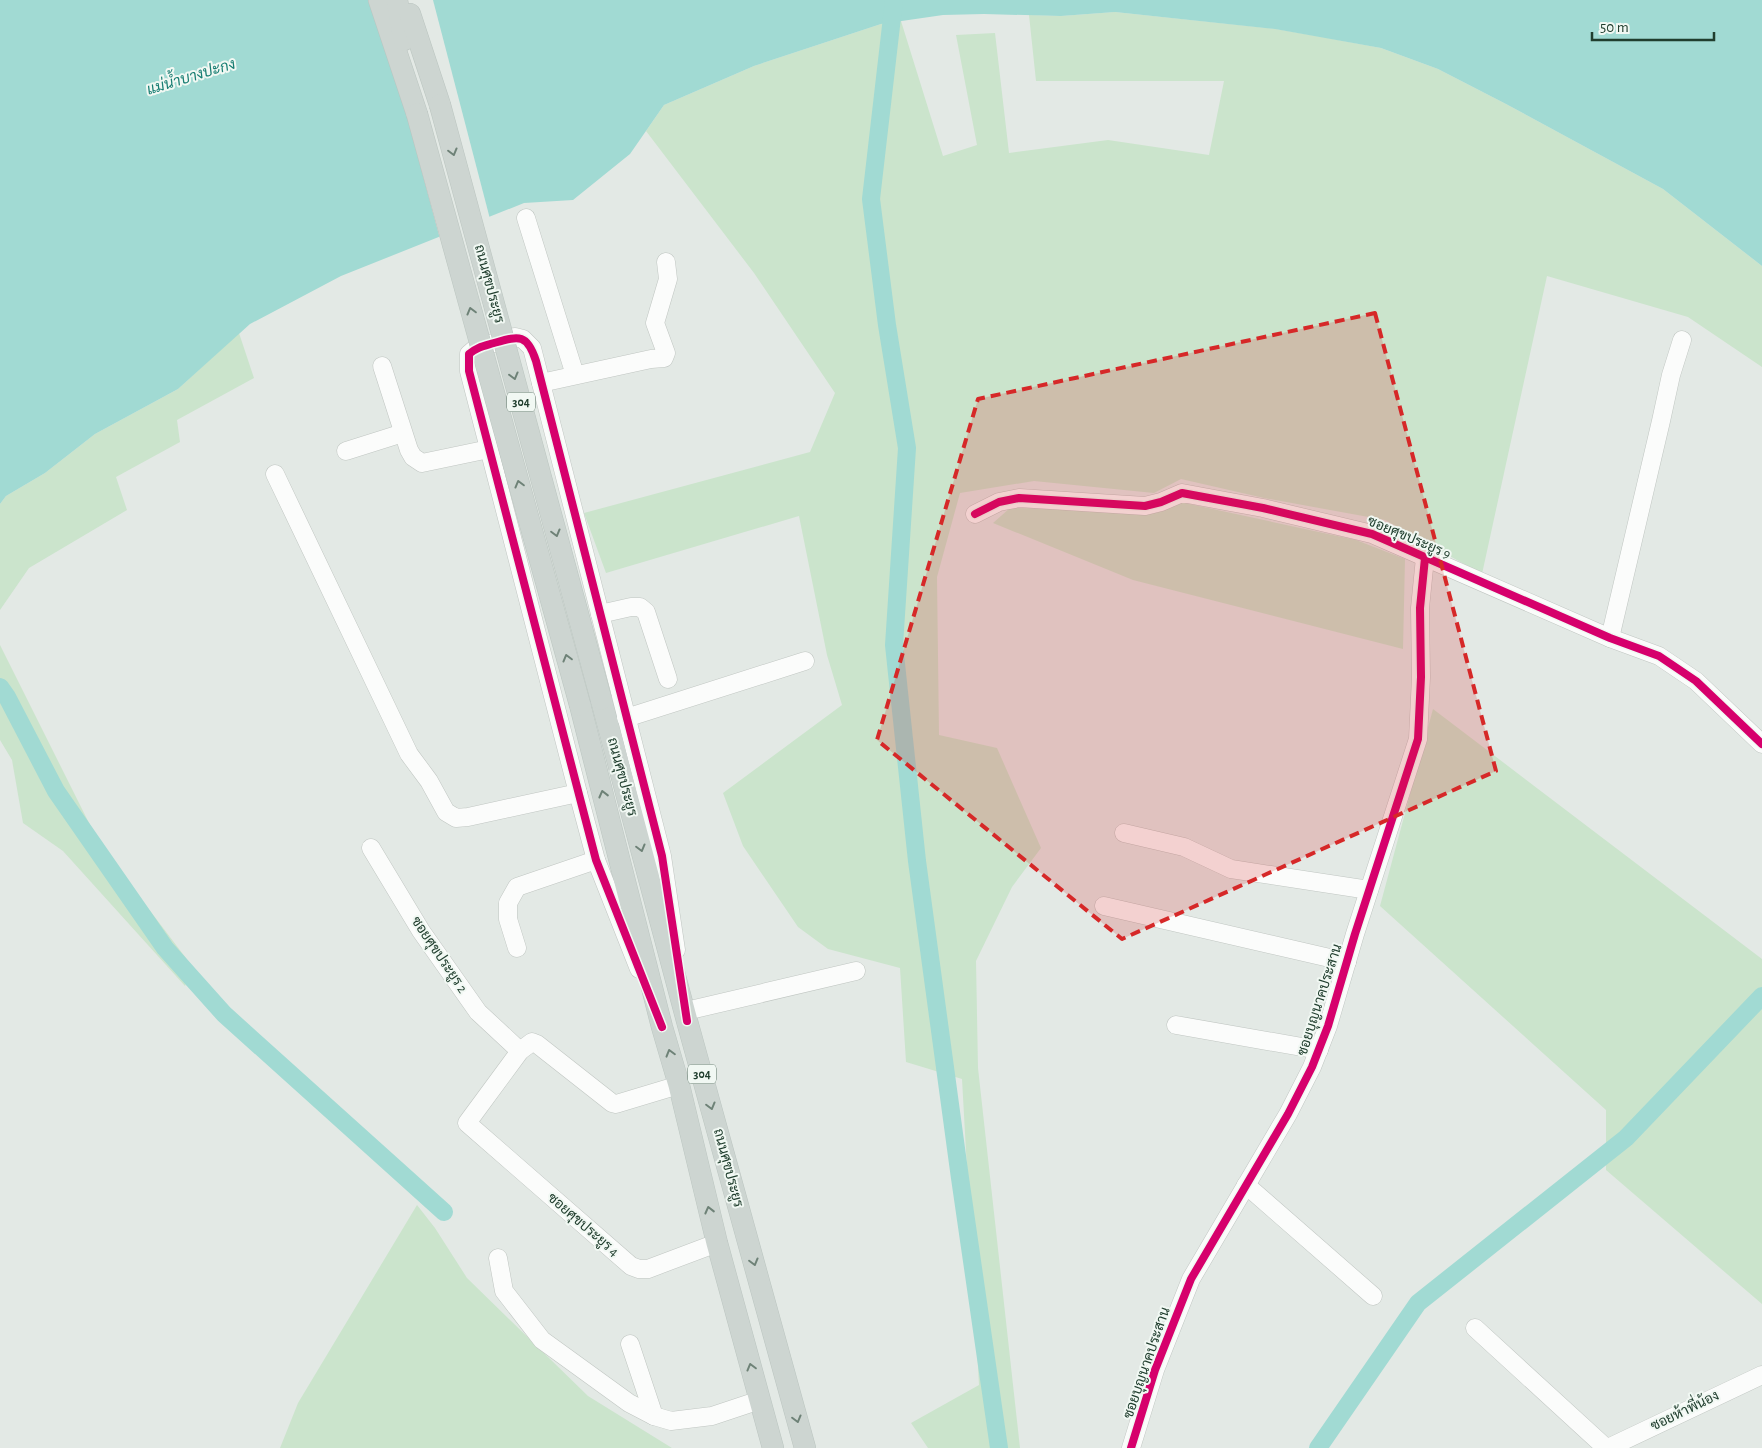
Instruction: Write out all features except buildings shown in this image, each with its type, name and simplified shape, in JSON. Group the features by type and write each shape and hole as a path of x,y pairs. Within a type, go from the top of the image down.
{"main road":[{"name":"ถนนศุขประยูร","path":"379,0 417,114 580,705 662,1027 679,1085 717,1243 774,1448"},
{"name":"ถนนศุขประยูร","path":"397,0 417,114"},
{"name":"ถนนศุขประยูร","path":"405,0 440,105"},
{"name":"ถนนศุขประยูร","path":"414,0 440,105 805,1448"}],"street":[{"path":"526,218 575,375"},
{"path":"541,383 651,359 664,358 666,353 656,323 668,279 666,262"},
{"path":"662,1027 596,860 469,371 469,354 476,348 516,337 523,339 532,348 662,856 687,1016 856,971"},
{"path":"1610,638 1671,375 1682,340"},
{"path":"382,366 413,457 422,463 489,449"},
{"path":"346,451 404,433"},
{"path":"275,474 409,754 429,781 446,812 456,818 468,817 578,793"},
{"name":"ซอยศุขประยูร 9","path":"975,514 1000,502 1019,498 1145,506 1161,502 1182,493 1263,508 1372,534 1610,638 1660,656 1696,681 1762,744"},
{"name":"ซอยบุญนาคประสาน","path":"1131,1448 1154,1370 1191,1279 1288,1114 1319,1050 1328,1026 1369,890 1418,740 1421,678 1420,608 1425,558"},
{"path":"600,614 631,607 640,607 646,612 668,679"},
{"path":"626,718 805,661"},
{"path":"1124,833 1184,847 1231,869 1369,890"},
{"name":"ซอยศุขประยูร 2","path":"371,848 421,931 478,1012 520,1051"},
{"path":"517,948 508,919 508,903 517,887 596,860"},
{"path":"1104,906 1347,962"},
{"path":"1176,1025 1319,1050"},
{"path":"520,1051 529,1043 537,1044 608,1102 616,1104 679,1085"},
{"name":"ซอยศุขประยูร 4","path":"520,1051 467,1124 631,1266 639,1269 648,1268 717,1243"},
{"path":"1246,1186 1373,1296"},
{"path":"498,1258 504,1291 542,1340 629,1403 670,1422 712,1416 760,1400"},
{"path":"1475,1328 1607,1448"},
{"path":"630,1344 654,1416"},
{"name":"ซอยห้าพี่น้อง","path":"1607,1448 1762,1375"}],"highlighted area":[{"path":"1375,313 1496,771 1122,939 877,740 978,399"}],"green space":[{"path":"1115,12 1276,29 1381,48 1438,69 1663,189 1762,266 1762,367 1688,317 1547,276 1482,574 1385,520 1264,498 1181,479 1154,493 1034,481 960,493 937,577 939,735 997,748 1041,848 1012,887 976,961 978,1068 1020,1448 928,1448 911,1423 979,1385 962,1079 906,1062 900,968 828,949 798,927 743,846 723,793 842,705 827,655 799,516 606,573 584,513 810,452 835,393 754,273 646,131 664,105 754,66 881,24 901,21 943,156 977,145 956,35 995,33 1009,153 1108,140 1209,155 1224,81 1036,81 1029,15 1061,16"},
{"path":"239,333 254,378 177,420 180,442 116,477 127,510 29,568 0,610 0,504 6,496 45,473 95,434 178,389"},
{"path":"1185,503 1356,540 1405,559 1403,649 1133,580 993,523 1010,508 1084,509"},
{"path":"0,645 100,845 192,966 185,986 63,851 23,823 12,760 0,740"},
{"path":"1433,709 1762,959 1762,1304 1606,1170 1606,1110 1380,906"},
{"path":"417,1205 435,1228 467,1278 588,1396 672,1448 280,1448 298,1403"}],"water":[{"name":"แม่น้ำบางปะกง","path":"0,0 1762,0 1762,266 1663,189 1438,69 1381,48 1275,29 1115,12 1061,16 943,15 881,24 754,66 664,105 630,154 573,200 524,203 341,276 250,324 178,389 95,434 45,473 6,496 0,504"}],"pier":[{"path":"376,0 433,0 490,219 440,239"}],"waterway":[{"path":"894,0 871,199 887,325 907,448 894,645 917,861 999,1448"},
{"path":"0,687 56,791 165,948 224,1014 444,1212"},
{"path":"1318,1448 1418,1303 1626,1138 1762,996"}],"cycle path":[{"path":"662,1027 596,860 469,371 469,354 481,347 510,339 516,338 525,341 533,352 536,361 662,856 687,1021"},
{"path":"975,514 999,502 1019,498 1145,506 1161,502 1182,493 1263,508 1372,534 1610,638 1659,656 1696,681 1762,744"},
{"path":"1131,1448 1155,1370 1191,1279 1288,1114 1312,1067 1328,1026 1355,934 1418,739 1421,677 1420,608 1425,558"}]}
